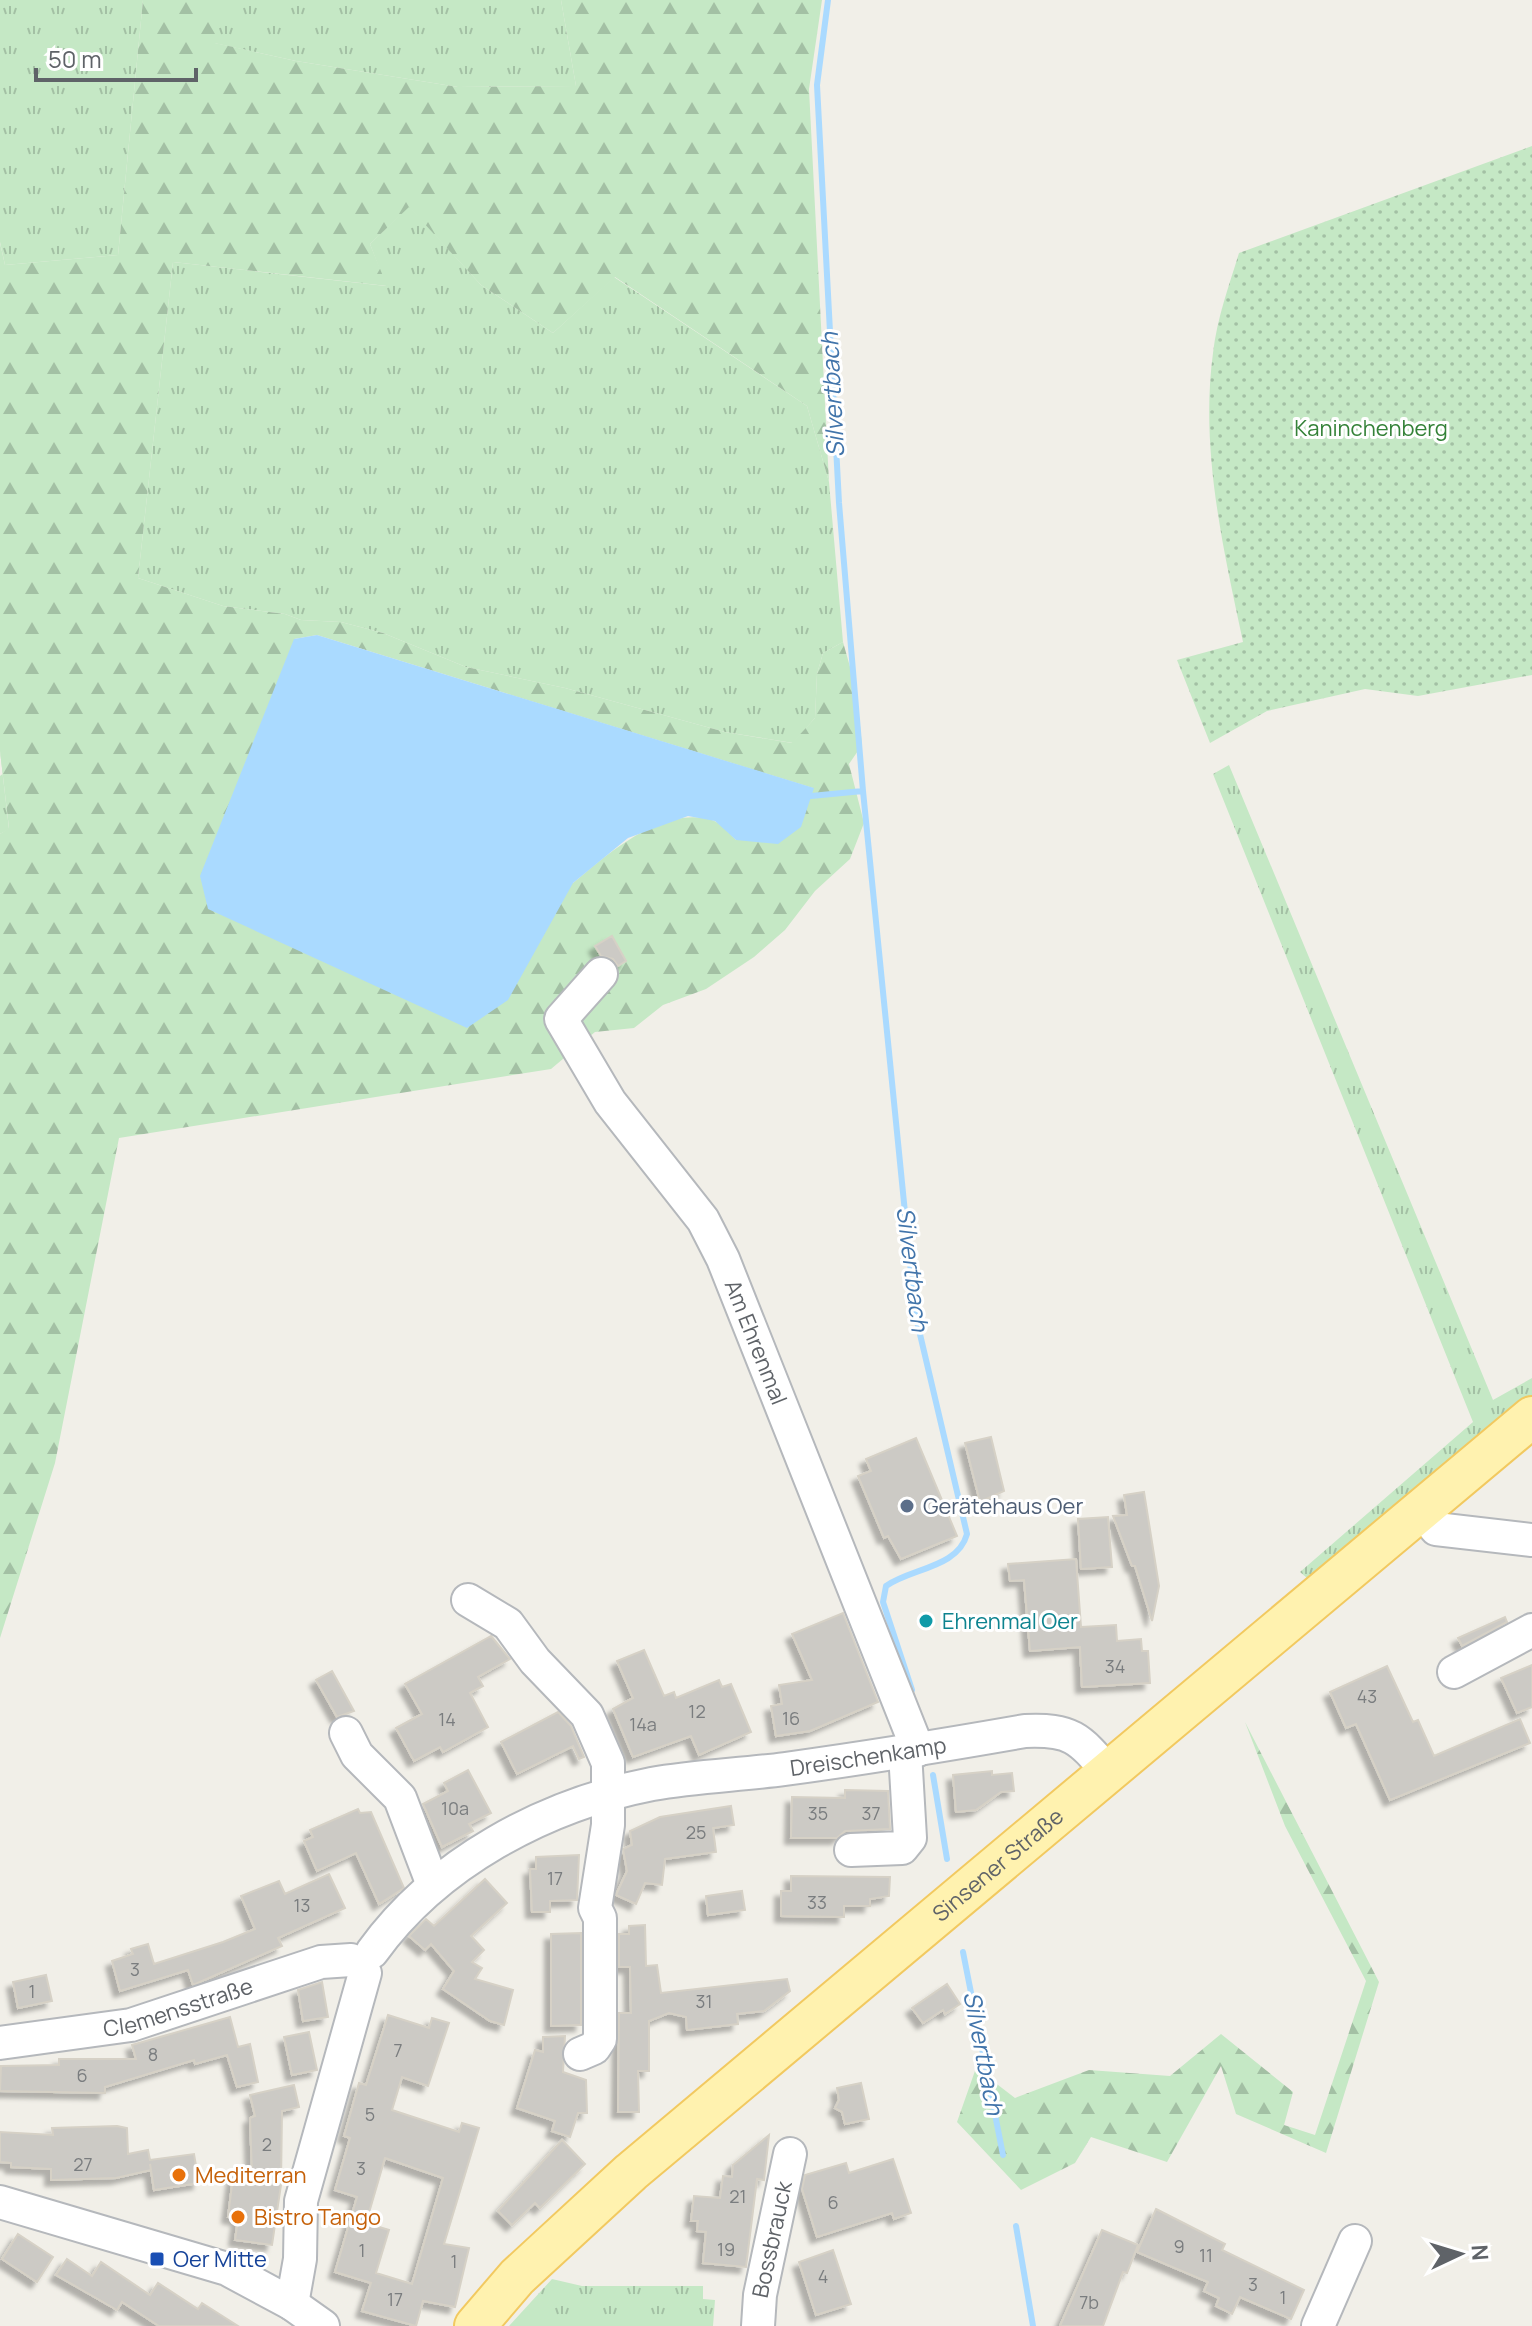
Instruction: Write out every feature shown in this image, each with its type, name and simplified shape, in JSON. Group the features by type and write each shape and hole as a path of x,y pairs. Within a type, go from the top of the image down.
{"main road":[{"name":"Sinsener Straße","path":"475,2326 517,2277 631,2172 1532,1417"}],"street":[{"name":"Am Ehrenmal","path":"601,974 561,1019 610,1102 703,1220 723,1259 912,1751"},
{"path":"1422,1511 1436,1529 1532,1540"},
{"path":"468,1600 508,1624 535,1661 587,1715 608,1763 611,1796 595,1908 600,1918 600,2039 594,2048 580,2054"},
{"path":"1454,1672 1532,1630"},
{"name":"Dreischenkamp","path":"292,2304 300,2259 301,2201 363,1962 398,1915 433,1885 487,1848 544,1817 611,1796 677,1781 912,1751 1025,1731 1070,1733 1109,1773"},
{"path":"346,1733 357,1755 400,1798 433,1885"},
{"path":"851,1850 902,1848 910,1838 912,1751"},
{"name":"Clemensstraße","path":"0,2043 131,2025 321,1962 363,1962"},
{"name":"Bossbrauck","path":"758,2326 760,2295 790,2154"},
{"path":"0,2202 227,2269 292,2304 323,2326"},
{"path":"1318,2326 1355,2241"}],"green space":[{"path":"0,0 143,0 118,255 5,265 0,242"},
{"path":"143,0 226,0 215,43 296,61 458,87 576,86 561,0 822,0 809,89 829,482 807,406 615,277 553,333 481,285 409,207 370,244 387,286 173,262 138,578 223,606 285,614 301,620 341,622 383,633 466,667 565,688 725,732 792,743 815,718 817,674 823,653 843,642 856,688 862,745 849,764 864,823 850,859 815,891 785,930 754,957 706,989 663,1005 634,1028 595,1032 551,1069 119,1138 55,1463 0,1638 0,834 9,828 0,751 0,243 5,265 118,255","holes":["317,635 813,788 736,840 712,820 693,817 674,819 655,826 619,846 573,883 294,639"]},
{"path":"225,0 561,0 576,86 458,87 296,61 214,43"},
{"name":"Kaninchenberg","path":"1532,146 1532,675 1418,696 1365,689 1267,711 1210,743 1177,660 1243,642 1216,498 1209,426 1215,340 1239,253"},
{"path":"409,206 481,285 553,333 614,277 807,406 829,482 843,642 823,653 817,674 815,718 793,743 725,732 565,688 466,667 383,633 341,622 301,620 285,614 223,606 138,578 173,262 386,286 370,244"},
{"path":"1229,765 1493,1400 1532,1378 1532,1400 1314,1584 1300,1572 1473,1422 1213,774"},
{"path":"3,774 9,829 0,834 0,776"},
{"path":"1245,1722 1379,1982 1326,2153 1236,2114 1221,2066 1167,2162 1091,2137 1075,2163 1021,2190 957,2122 976,2068 1015,2098 1089,2070 1170,2076 1221,2034 1293,2092 1284,2125 1315,2135 1366,1981 1285,1826"},
{"path":"552,2279 582,2286 703,2286 703,2299 715,2300 713,2326 509,2326"}],"water":[{"path":"317,635 814,788 801,827 778,844 736,840 715,821 688,816 628,838 573,883 508,1000 467,1028 208,909 200,876 294,639"}],"building":[{"path":"612,936 626,961 618,966 613,959 601,956 595,946"},
{"path":"991,1437 1004,1491 980,1502 965,1443"},
{"name":"Gerätehaus Oer","path":"916,1438 957,1536 901,1559 888,1536 884,1538 858,1476 871,1471 866,1459"},
{"path":"1144,1492 1159,1586 1152,1621 1135,1566 1132,1566 1113,1516 1127,1515 1124,1495"},
{"path":"1108,1517 1112,1567 1081,1569 1078,1519"},
{"path":"1076,1559 1081,1627 1116,1625 1117,1641 1141,1639 1142,1651 1148,1651 1150,1683 1082,1687 1080,1647 1030,1651 1024,1580 1010,1581 1008,1564"},
{"path":"843,1613 878,1702 810,1731 776,1736 771,1706 782,1704 779,1685 812,1680 792,1634"},
{"path":"1505,1617 1507,1622 1462,1646 1458,1638"},
{"path":"491,1636 510,1659 478,1677 483,1686 470,1693 488,1727 443,1752 440,1747 414,1761 396,1728 422,1714 405,1684"},
{"path":"644,1650 664,1696 674,1692 676,1698 719,1680 722,1687 731,1684 751,1732 699,1755 691,1736 633,1757 613,1709 633,1698 617,1661"},
{"path":"1532,1665 1532,1707 1517,1713 1501,1678"},
{"path":"1387,1666 1413,1722 1418,1720 1434,1756 1520,1719 1530,1743 1390,1800 1356,1724 1346,1728 1330,1692"},
{"path":"332,1671 354,1711 337,1717 316,1680"},
{"path":"558,1712 571,1726 584,1757 579,1759 573,1746 517,1774 501,1742"},
{"path":"468,1770 491,1813 469,1824 473,1831 442,1847 423,1804 448,1791 444,1783"},
{"path":"992,1771 992,1775 1012,1773 1014,1791 1001,1792 976,1810 956,1812 953,1775"},
{"path":"845,1790 888,1791 890,1829 845,1831 837,1838 791,1838 792,1797 845,1798"},
{"path":"731,1806 734,1825 713,1828 716,1852 665,1859 662,1885 645,1883 636,1904 616,1895 627,1871 623,1849 632,1845 630,1831 660,1817"},
{"path":"358,1809 360,1813 371,1812 404,1888 379,1904 356,1853 317,1871 304,1841 313,1837 310,1830"},
{"path":"579,1855 577,1900 550,1901 550,1912 532,1912 530,1869 536,1869 536,1857"},
{"path":"329,1874 345,1908 278,1938 282,1946 193,1985 188,1970 120,1991 112,1961 133,1954 131,1949 148,1944 154,1964 223,1942 255,1929 241,1896 279,1881 285,1894"},
{"path":"791,1876 890,1877 889,1896 870,1899 870,1906 844,1906 844,1917 781,1916 781,1891 791,1891"},
{"path":"485,1879 507,1903 471,1936 484,1950 472,1962 482,1968 475,1979 513,1990 504,2025 490,2021 443,1989 454,1971 431,1944 425,1950 409,1936 426,1919 434,1926"},
{"path":"742,1891 745,1910 708,1915 706,1896"},
{"path":"645,1925 646,1966 657,1965 661,1993 787,1979 790,1991 764,2011 737,2014 738,2024 687,2030 686,2017 669,2013 649,2021 649,2071 638,2071 639,2112 618,2112 619,2013 631,2013 630,1967 619,1967 619,1934 629,1934 629,1926"},
{"path":"581,1933 581,2025 551,2026 551,1934"},
{"path":"46,1975 52,2001 18,2008 13,1982"},
{"path":"322,1982 328,2017 303,2021 298,1990"},
{"path":"947,1984 960,2004 945,2014 943,2010 923,2023 912,2008"},
{"path":"388,2015 429,2028 432,2018 449,2023 428,2086 402,2077 392,2110 459,2132 462,2123 479,2128 444,2244 469,2248 455,2307 423,2301 416,2326 362,2311 371,2283 335,2272 357,2197 335,2190 350,2138 344,2136 359,2083 366,2085","holes":["385,2158 443,2178 412,2284 376,2273 389,2230 366,2223"]},
{"path":"230,2017 238,2047 250,2044 258,2082 237,2087 227,2055 195,2064 194,2060 105,2087 105,2093 0,2091 1,2066 59,2065 59,2059 136,2059 132,2045"},
{"path":"309,2032 317,2070 292,2075 284,2037"},
{"path":"565,2036 563,2072 586,2080 587,2113 578,2113 570,2137 552,2131 555,2121 517,2108 535,2050 543,2052 543,2037"},
{"path":"861,2083 869,2119 845,2124 842,2112 835,2108 839,2100 837,2088"},
{"path":"294,2085 299,2107 282,2111 281,2185 272,2245 235,2240 238,2219 228,2217 233,2177 252,2174 250,2118 255,2116 250,2095"},
{"path":"52,2128 127,2128 128,2154 148,2150 150,2160 194,2154 199,2183 154,2190 151,2170 116,2178 51,2180 51,2169 11,2167 11,2163 0,2162 0,2132 53,2135"},
{"path":"769,2135 764,2180 757,2179 746,2267 703,2263 706,2232 697,2231 698,2221 691,2221 694,2196 720,2198 723,2176 732,2177 733,2165"},
{"path":"562,2140 585,2164 540,2208 535,2203 512,2225 498,2211"},
{"path":"893,2159 911,2213 894,2219 892,2213 817,2237 802,2189 805,2175 846,2163 849,2173"},
{"path":"1156,2209 1225,2244 1222,2250 1304,2290 1291,2319 1240,2297 1232,2314 1216,2306 1219,2298 1204,2291 1208,2282 1137,2252"},
{"path":"1102,2230 1138,2245 1127,2273 1123,2272 1103,2326 1060,2326"},
{"path":"18,2234 53,2257 37,2282 2,2259"},
{"path":"833,2250 851,2304 816,2315 799,2262"},
{"path":"67,2259 92,2276 101,2262 150,2295 158,2283 198,2309 202,2303 238,2326 159,2326 122,2302 117,2310 56,2275"}],"waterway":[{"name":"Silvertbach","path":"828,0 817,85 839,503 863,791 915,1313 967,1534 962,1545 944,1561 886,1586 883,1602 912,1690"},
{"name":"Silvertbach","path":"811,796 863,791"},
{"name":"Silvertbach","path":"933,1775 947,1859"},
{"name":"Silvertbach","path":"963,1952 1003,2155"},
{"name":"Silvertbach","path":"1016,2226 1033,2326"}],"place":[{"name":"Gerätehaus Oer","path":"907,1506"},
{"name":"Ehrenmal Oer","path":"926,1621"},
{"name":"Mediterran","path":"179,2175"},
{"name":"Bistro Tango","path":"238,2217"},
{"name":"Oer Mitte","path":"157,2259"}]}
